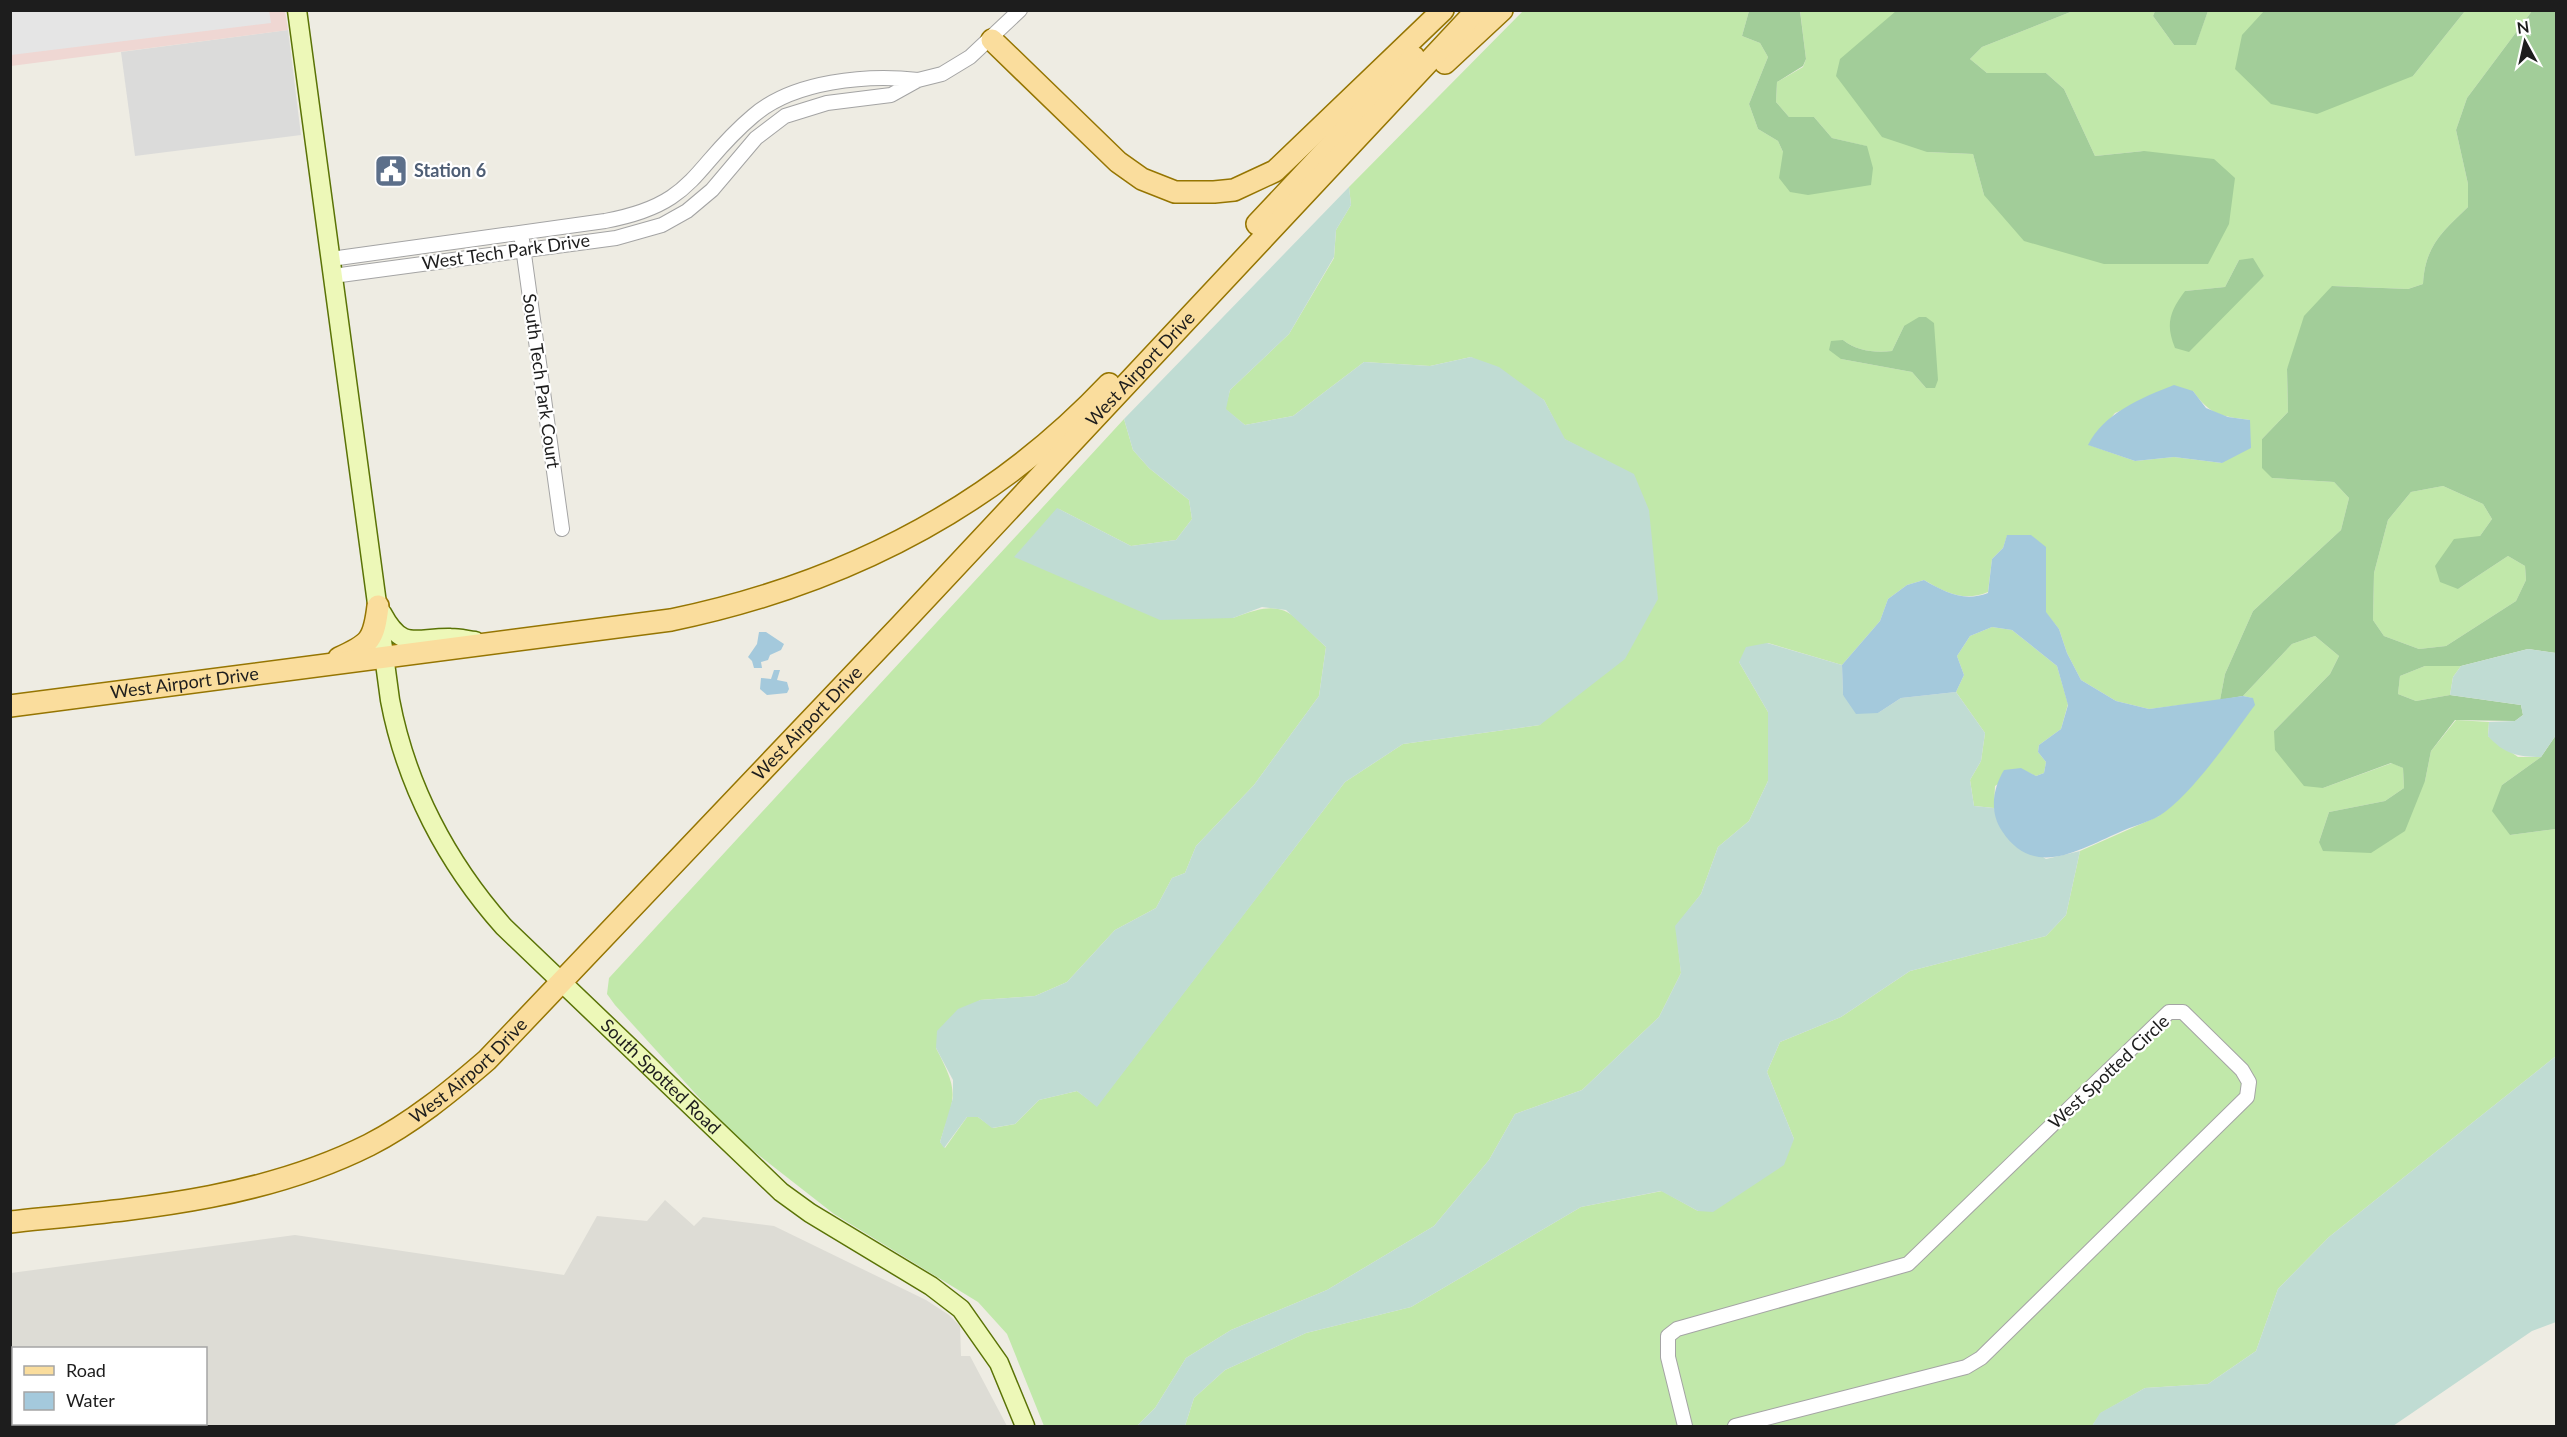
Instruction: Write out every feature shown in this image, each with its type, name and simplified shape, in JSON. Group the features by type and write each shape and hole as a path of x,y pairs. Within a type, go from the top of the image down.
{"main road":[{"name":"South Spotted Road","path":"297,10 392,710 403,752 433,825 480,900 560,982 782,1191 817,1218 931,1286 961,1309 999,1363 1025,1426"},
{"path":"992,40 1118,162 1142,179 1175,192 1214,192 1234,190 1275,171 1443,10"},
{"name":"West Airport Drive","path":"10,706 670,620 768,596 829,575 875,554 945,516 998,482 1100,393 1457,10"},
{"name":"West Airport Drive","path":"10,1222 209,1198 275,1181 341,1158 399,1127 461,1083 487,1060 900,626 1477,10"},
{"path":"1344,153 1502,10"},
{"path":"378,606 390,628 400,638 416,641 451,638 495,644"},
{"path":"321,666 367,644 376,627 378,606"}],"street":[{"name":"West Tech Park Drive","path":"332,268 523,249 641,233 677,218 712,190 756,138 785,116 819,105 891,95 918,80 942,74 957,66 992,40 1020,10"},
{"name":"West Tech Park Drive","path":"332,268 521,233 630,216 668,201 695,179 753,115 777,100 824,85 889,76 918,80"},
{"path":"777,100 785,116"},
{"path":"668,201 677,218"},
{"name":"South Tech Park Court","path":"521,233 562,529"},
{"name":"West Spotted Circle","path":"1685,1426 1668,1357 1668,1336 1677,1329 1908,1264 2169,1012 2183,1012 2242,1070 2249,1082 2247,1097 1981,1358 1966,1367 1735,1426"}],"shaded area":[{"path":"269,10 271,23 11,55 11,11"},
{"path":"10,11 285,11 288,30 11,66"},
{"path":"288,30 301,135 135,156 121,52"},
{"path":"1349,187 1351,205 1336,230 1334,257 1289,334 1230,390 1226,409 1245,425 1293,416 1364,362 1430,366 1471,357 1499,367 1544,400 1565,439 1634,474 1649,510 1658,599 1625,659 1540,725 1403,744 1345,782 1097,1107 1077,1091 1039,1100 1015,1124 992,1128 978,1117 967,1117 944,1148 940,1142 953,1098 953,1080 936,1048 937,1031 958,1009 980,1000 1035,996 1067,982 1115,930 1156,908 1172,878 1185,873 1196,846 1254,785 1319,696 1326,647 1286,610 1262,607 1233,618 1160,620 1014,557 1057,508 1131,546 1176,540 1192,519 1189,500 1149,468 1133,450 1124,419"},
{"path":"1767,643 1842,665 1843,695 1878,713 1901,698 1956,692 1985,733 1981,761 1970,780 1974,806 1994,808 2002,830 2046,859 2080,851 2066,915 2046,936 1910,971 1841,1017 1780,1042 1767,1072 1794,1139 1784,1165 1713,1212 1698,1211 1661,1191 1581,1207 1411,1307 1306,1333 1225,1370 1194,1398 1185,1426 1137,1426 1155,1408 1186,1358 1231,1330 1327,1290 1434,1226 1489,1160 1515,1114 1582,1090 1659,1017 1681,973 1675,926 1701,894 1718,847 1749,821 1768,781 1768,712 1739,662 1746,647"},
{"path":"2528,649 2556,653 2556,735 2541,757 2506,751 2488,736 2489,722 2515,721 2523,715 2521,705 2450,695 2453,677 2461,666"},
{"path":"2556,1056 2556,1322 2532,1331 2393,1426 2092,1426 2100,1413 2145,1388 2208,1384 2256,1351 2278,1289 2329,1237"},
{"path":"665,1200 694,1226 703,1217 774,1226 926,1300 949,1315 960,1326 961,1356 970,1356 1007,1426 11,1426 11,1273 295,1235 564,1275 597,1216 647,1221"}],"green space":[{"path":"1800,10 1896,11 1927,152 1973,154 1984,195 2144,151 2095,156 2064,89 2046,73 1987,73 1970,59 1982,47 2073,11 2155,11 2153,16 2174,45 2196,44 2208,11 2264,11 2413,76 2465,11 2532,11 2467,98 2456,130 2468,184 2468,207 2436,241 2427,259 2423,284 2408,289 2333,286 2287,369 2288,412 2262,439 2272,478 2334,482 2349,498 2341,530 2253,611 2225,674 2220,700 2149,709 2116,701 2081,680 2067,653 2059,629 2046,613 2045,580 2007,536 2003,548 1992,559 1988,592 1971,596 1955,595 1924,580 1907,585 1888,599 1880,621 1842,665 1768,643 1739,662 1768,712 1768,781 1749,821 1718,847 1701,894 1676,926 1681,973 1659,1017 1582,1090 1515,1114 1489,1160 1434,1226 1327,1290 1231,1330 1186,1358 1155,1408 1137,1426 1044,1426 1007,1334 978,1302 834,1214 733,1135 615,1005 607,994 609,978 1124,419 1133,450 1149,468 1189,500 1192,519 1176,540 1131,546 1057,508 1233,618 1276,608 1294,616 1326,647 1319,696 1254,785 1196,846 1185,873 1172,878 1156,908 1115,930 1067,982 1035,996 980,1000 936,1048 949,1075 953,1095 940,1142 945,1148 967,1117 978,1117 993,1128 1015,1124 1039,1100 1077,1091 1097,1106 1345,782 1403,744 1540,725 1634,475 1564,439 1544,400 1471,357 1430,366 1364,362 1293,416 1245,425 1225,409 1230,390 1289,334 1334,258 1336,230 1351,205 1349,187 1523,11 1749,11 1742,36 1760,43 1768,57 1749,104 1758,129 1778,141 1783,152 1866,146 1832,138 1814,117 1789,117 1776,102 1777,82 1803,67 1806,59","holes":["2239,260 2264,276 2175,348 2185,291 2225,287","1904,326 1926,388 1912,372 1841,359 1843,340 1854,347 1866,350 1892,351","2193,391 2211,410 2231,417 2250,420 2222,463 2174,457 2135,461 2089,445 2115,413 2137,404"]},
{"path":"1749,11 1800,11 1806,59 1803,66 1777,82 1776,102 1789,117 1814,117 1832,138 1867,146 1873,168 1871,185 1808,195 1790,192 1779,178 1783,152 1778,141 1758,129 1749,104 1768,57 1760,43 1742,36"},
{"path":"1896,11 2073,11 1982,47 1970,59 1987,73 2046,73 2064,89 2095,156 2144,151 2214,159 2235,178 2229,224 2208,264 2104,264 2024,241 1984,195 1973,154 1927,152 1882,137 1836,76 1840,59"},
{"path":"2155,11 2208,11 2196,45 2174,45 2153,16"},
{"path":"2264,11 2465,11 2413,76 2317,114 2271,104 2235,69 2242,35"},
{"path":"2532,11 2556,11 2556,653 2528,649 2461,666 2425,666 2400,676 2398,694 2416,701 2450,695 2521,705 2523,715 2515,721 2455,720 2431,751 2425,781 2405,831 2371,853 2323,851 2319,842 2329,812 2385,801 2404,788 2403,768 2391,763 2323,788 2304,786 2275,750 2274,731 2330,674 2339,656 2315,636 2292,644 2243,696 2220,700 2225,674 2253,611 2341,530 2349,498 2334,482 2272,478 2262,468 2262,439 2288,412 2287,369 2304,316 2332,286 2408,289 2423,284 2427,259 2436,241 2468,207 2468,184 2456,130 2467,98","holes":["2443,486 2483,504 2492,519 2480,536 2454,539 2435,566 2440,582 2458,589 2508,556 2525,566 2526,580 2516,601 2446,646 2419,649 2384,636 2373,620 2374,573 2388,520 2411,492"]},
{"path":"2253,258 2264,276 2189,352 2175,348 2170,332 2171,318 2185,291 2225,287 2239,260"},
{"path":"1919,317 1926,317 1934,323 1938,380 1935,388 1926,388 1912,372 1841,359 1829,350 1831,341 1843,340 1854,347 1866,350 1892,351 1904,326"},
{"path":"2443,486 2483,504 2492,519 2480,536 2458,589 2508,556 2525,566 2526,580 2516,601 2446,646 2419,649 2384,636 2373,620 2374,573 2388,520 2411,492"},
{"path":"1992,627 2012,630 2057,666 2068,704 2061,729 2039,745 2038,752 2046,762 2044,773 2036,776 2021,769 1995,786 1994,808 1974,806 1970,780 1981,761 1985,733 1956,692 1964,675 1957,656 1970,636"},
{"path":"2315,636 2339,656 2330,674 2274,731 2323,788 2392,763 2403,768 2404,788 2385,801 2329,812 2319,842 2425,781 2431,751 2456,720 2489,722 2488,736 2518,757 2541,757 2502,785 2510,835 2556,829 2556,1056 2329,1237 2278,1289 2256,1351 2208,1384 2145,1388 2101,1413 2092,1426 1185,1426 1194,1398 1225,1370 1306,1333 1411,1307 1581,1207 1662,1191 1698,1211 1794,1139 1767,1072 1780,1042 1841,1017 1910,971 2046,936 2066,915 2080,851 2159,816 2252,698 2243,696 2292,644"},
{"path":"2425,666 2461,666 2453,677 2450,695 2416,701 2398,694 2400,676"},
{"path":"2556,735 2556,829 2510,835 2492,811 2502,785 2541,757"}],"water":[{"path":"2174,385 2193,391 2206,408 2228,417 2250,420 2251,448 2222,463 2174,457 2135,461 2088,445 2095,434 2114,415 2149,395"},
{"path":"2007,535 2031,535 2046,547 2046,612 2059,629 2067,653 2081,680 2116,701 2149,709 2243,696 2253,698 2255,705 2197,781 2171,807 2150,821 2074,852 2058,856 2043,857 2028,854 2015,846 2002,831 1995,816 1995,792 2004,770 2021,768 2036,776 2044,773 2046,762 2038,752 2039,745 2061,729 2068,705 2057,666 2012,630 1992,627 1970,636 1957,656 1964,675 1956,692 1901,698 1878,713 1856,714 1843,695 1842,665 1880,621 1888,599 1907,585 1924,580 1955,595 1971,597 1988,593 1992,559 2003,548"},
{"path":"759,632 766,632 784,644 781,650 770,655 768,660 761,662 762,668 754,668 748,657 757,644"},
{"path":"774,670 780,670 777,680 787,682 789,689 787,693 767,695 760,689 761,678 771,679"}],"place":[{"name":"Station 6","path":"391,171"}]}
